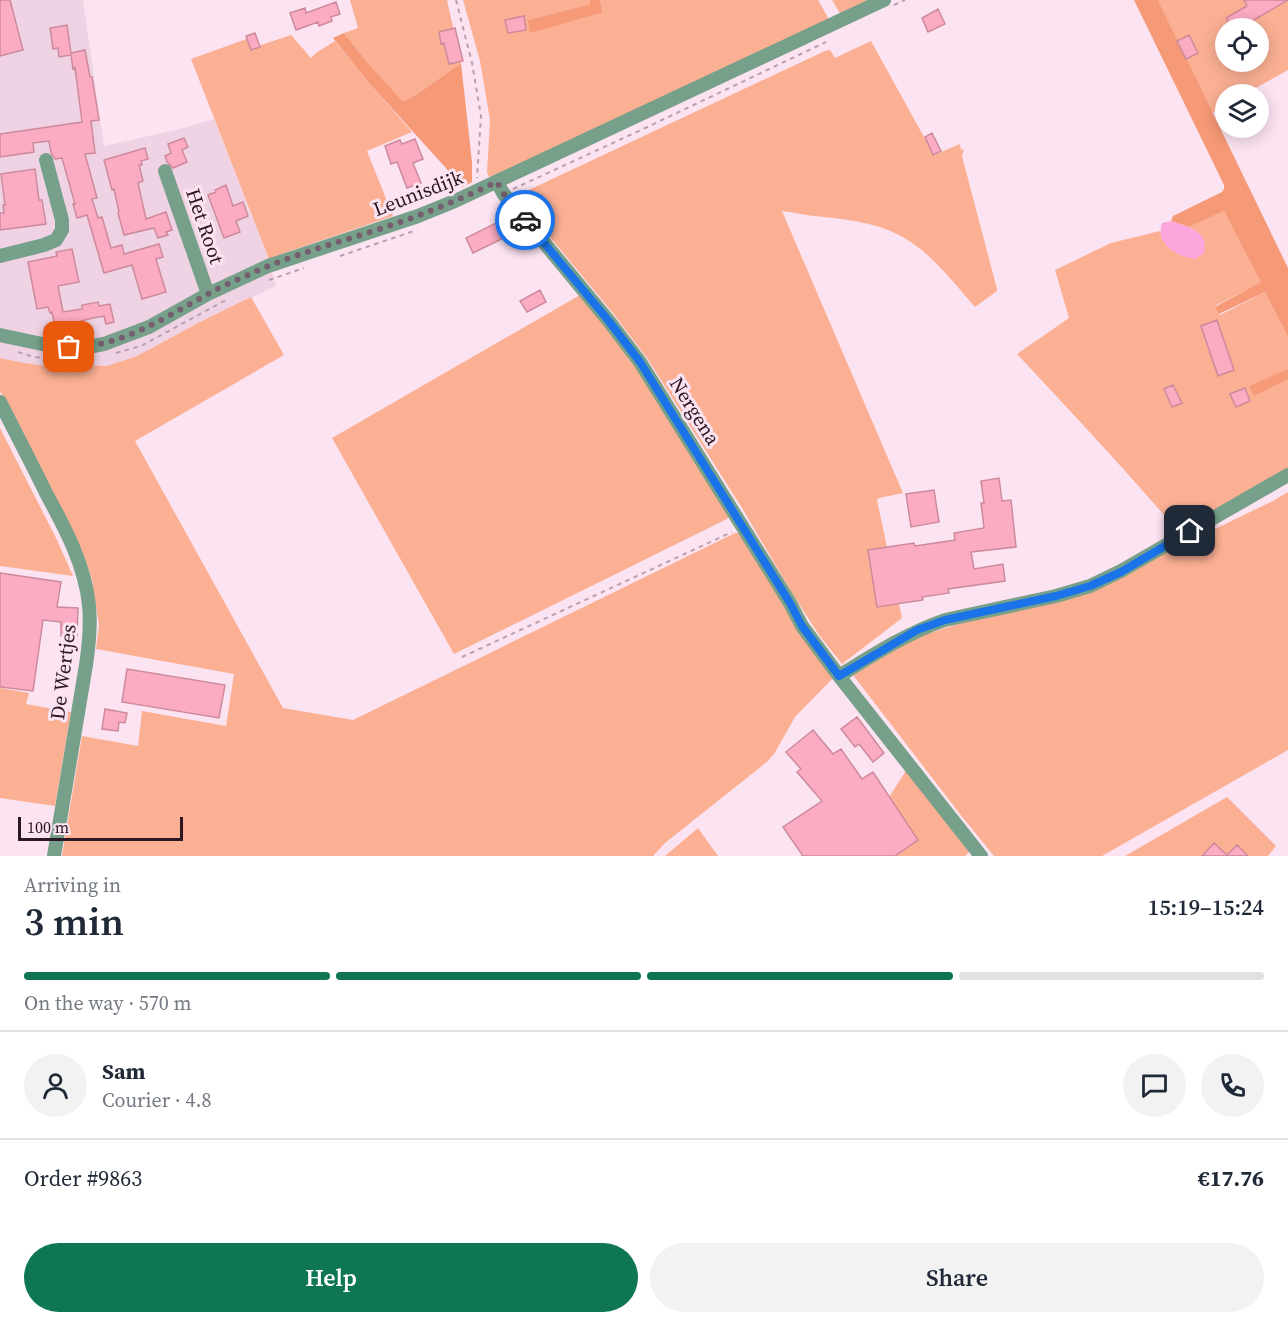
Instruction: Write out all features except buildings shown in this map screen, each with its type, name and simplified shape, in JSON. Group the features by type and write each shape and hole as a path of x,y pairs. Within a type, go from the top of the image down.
{"street":[{"name":"Leunisdijk","path":"0,335 46,345 82,348 104,344 149,327 208,294 268,266 418,216 497,182 884,0"},
{"path":"0,256 56,240 62,230 62,220 46,160"},
{"name":"Het Root","path":"165,171 208,294"},
{"name":"Nergena","path":"497,182 503,193 640,362 790,603 802,626 981,856"},
{"name":"De Wertjes","path":"0,402 63,525 85,582 89,605 88,655 54,856"},
{"path":"839,676 917,630 945,620 1056,596 1090,586 1121,572 1288,475"}],"path":[{"path":"456,0 481,116 478,190"},
{"path":"340,256 420,229"},
{"path":"266,281 308,266"},
{"path":"114,354 141,346 232,297"},
{"path":"14,350 34,357 51,358"},
{"path":"462,657 743,527"}],"shaded area":[{"path":"0,0 83,0 104,146 214,119 269,259 276,286 200,322 137,356 107,366 47,366 0,358"},
{"path":"350,0 447,0 461,63 403,103 344,33 358,28"},
{"path":"463,0 590,0 590,4 528,20 603,11 600,0 818,0 830,21 510,171 489,177 487,172 490,120 480,61"},
{"path":"590,0 600,0 603,12 530,33 528,20 590,4"},
{"path":"832,0 871,0 841,15"},
{"path":"1134,0 1158,0 1215,118 1215,138 1225,138 1288,268 1288,337 1265,292 1219,314 1215,307 1261,282 1224,211 1189,227 1171,221 1173,216 1222,192 1224,185"},
{"path":"1158,0 1288,0 1288,70 1263,84 1215,84 1215,111 1212,113"},
{"path":"344,33 403,102 461,63 472,162 472,182 463,187 369,83 333,38"},
{"path":"291,35 311,58 335,41 412,132 367,151 393,216 269,259 191,59 252,37 258,46"},
{"path":"871,41 934,155 960,144 961,150 964,149 962,156 997,291 975,307 921,249 889,230 857,221 782,211 903,493 877,500 902,618 842,664 819,635 792,593 742,508 647,358 516,196 825,51 830,50 835,58"},
{"path":"1224,211 1262,282 1215,306 1219,314 1265,292 1288,337 1288,369 1254,395 1288,379 1288,472 1211,514 1176,529 1017,354 1069,318 1055,270 1111,243 1160,231 1163,241 1200,234 1189,227"},
{"path":"1171,221 1200,234 1205,243 1204,253 1195,259 1169,248 1161,231 1162,223"},
{"path":"580,295 631,358 730,515 727,519 454,654 332,438"},
{"path":"251,297 284,355 135,441 283,708 353,720 735,533 740,533 834,677 795,717 768,761 665,843 653,856 62,856 82,736 138,746 142,711 226,726 234,674 96,649 99,625 92,579 83,554 0,391 0,358 47,366 107,366 137,356"},
{"path":"1288,369 1288,379 1254,396 1249,386"},
{"path":"0,428 57,540 73,576 0,566"},
{"path":"1288,492 1288,750 1102,856 994,856 853,675 917,637 1130,570"},
{"path":"0,688 29,693 26,704 71,712 55,806 0,798"},
{"path":"907,769 970,851 965,856 800,856 881,810"},
{"path":"1227,797 1276,846 1268,856 1125,856"},
{"path":"698,828 718,856 665,856"}],"way so far":[{"path":"69,347 82,348 104,344 129,335 268,266 418,216 497,182 525,220"}],"route":[{"path":"525,220 640,362 790,603 802,626 839,676 917,630 945,620 1056,596 1090,586 1121,572 1190,531"}]}
